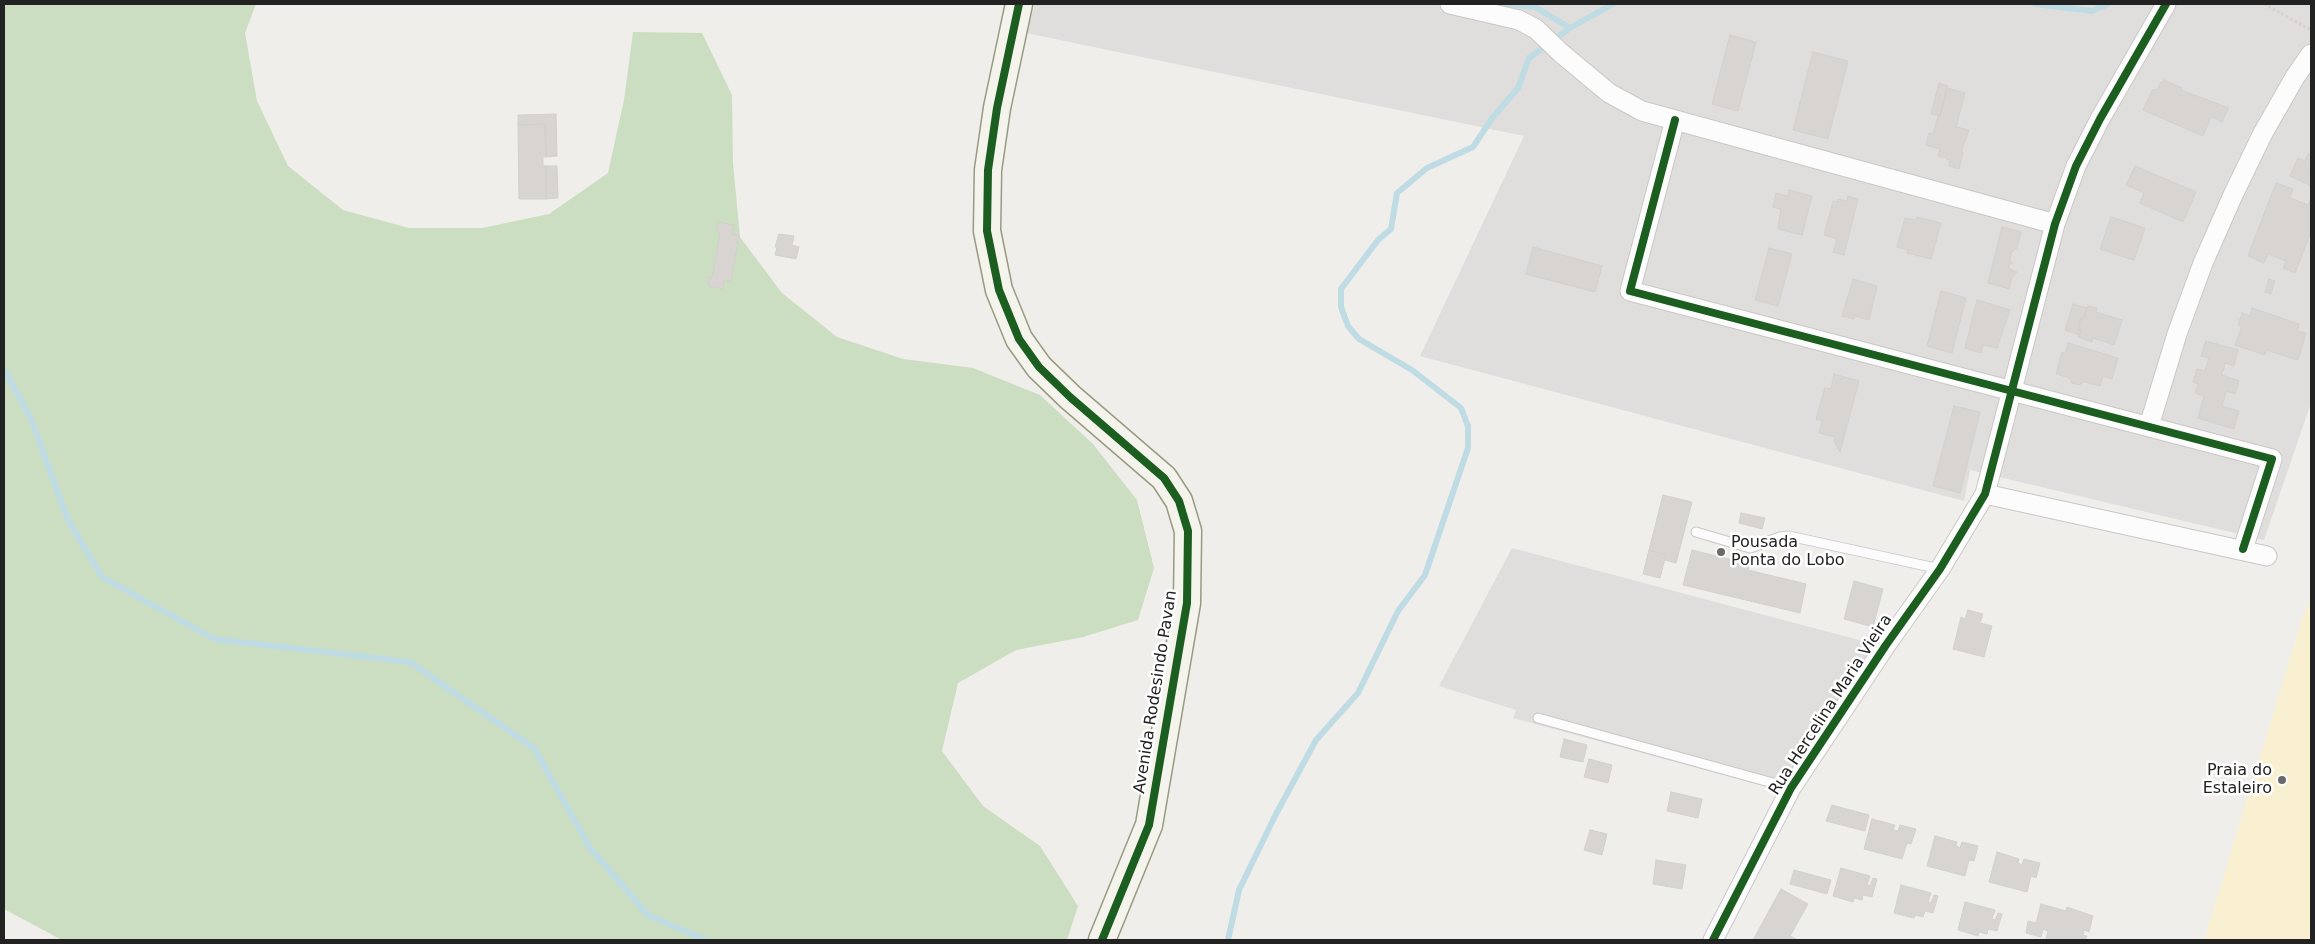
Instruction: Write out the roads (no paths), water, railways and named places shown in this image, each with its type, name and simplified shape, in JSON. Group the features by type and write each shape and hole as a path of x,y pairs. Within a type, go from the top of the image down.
{"main road":[{"name":"Avenida Rodesindo Pavan","path":"1019,4 998,108 988,170 987,231 999,290 1019,339 1039,366 1078,403 1164,478 1179,502 1188,530 1187,603 1149,824 1102,940"}],"street":[{"path":"1450,4 1519,20 1536,28 1561,53 1609,93 1642,111 2055,224"},
{"name":"Rua Hercelina Maria Vieira","path":"1713,940 1791,788 1886,645 1940,569 1985,494 2055,224 2076,166 2100,119 2166,4"},
{"path":"2149,426 2177,334 2203,263 2232,195 2263,133 2295,77 2311,54"},
{"path":"1675,120 1630,291 2272,459 2243,549"},
{"path":"1985,494 2268,556"}],"lane":[{"path":"1696,532 1750,548 1780,537 1789,536 1940,569"},
{"path":"1538,718 1791,788"}],"waterway":[{"path":"1506,4 1535,7 1570,28"},
{"path":"1228,940 1239,890 1276,814 1316,740 1358,693 1398,611 1425,575 1468,448 1468,426 1461,408 1412,370 1359,339 1348,326 1341,307 1341,289 1378,240 1391,229 1397,193 1427,168 1473,147 1493,117 1518,88 1529,58 1570,28 1613,4"},
{"path":"2035,4 2092,11 2108,4"},
{"path":"4,369 31,419 68,520 102,577 214,639 410,662 534,748 590,848 648,915 706,940"}],"place":[{"name":"Pousada Ponta do Lobo","path":"1721,552"},
{"name":"Praia do Estaleiro","path":"2282,780"}]}
